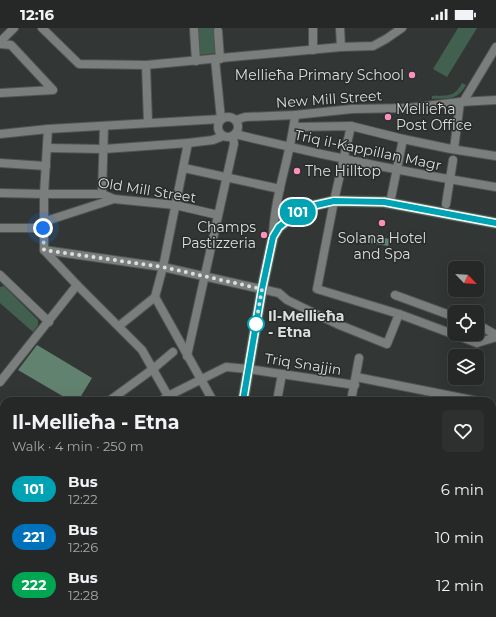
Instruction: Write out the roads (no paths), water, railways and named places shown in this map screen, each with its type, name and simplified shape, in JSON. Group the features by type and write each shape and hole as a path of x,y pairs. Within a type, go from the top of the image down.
{"main road":[{"path":"244,397 262,289 273,237 279,227 303,208 334,201 384,202 496,224"}],"street":[{"path":"0,43 14,28"},
{"path":"42,28 79,64 146,65 341,47 373,46 402,28"},
{"path":"312,28 313,50"},
{"path":"340,28 341,47"},
{"path":"194,30 196,61"},
{"path":"218,31 217,59 221,120 218,128 223,136"},
{"path":"0,43 11,45 53,90 0,93"},
{"path":"454,149 461,102 496,47"},
{"path":"146,65 148,123"},
{"name":"New Mill Street","path":"236,120 246,117 296,115 352,109 409,108 461,102 496,100"},
{"path":"273,237 280,189 296,115"},
{"path":"0,134 48,129 221,120 230,117 236,120 238,126 234,135 234,144 186,356"},
{"path":"102,194 104,126"},
{"path":"294,127 351,126 403,139 496,156"},
{"path":"351,126 334,201 317,289 399,314 477,343 496,336"},
{"path":"48,129 44,194 44,250 76,285 142,350 153,369 165,397"},
{"path":"48,148 104,149 188,143 213,140 223,136 230,137 234,135"},
{"name":"Triq il-Kappillan Magr","path":"234,135 450,180 496,187"},
{"path":"390,203 403,139"},
{"path":"119,326 155,297 163,267 188,143"},
{"path":"446,204 452,160"},
{"path":"0,163 46,166"},
{"path":"184,168 280,189"},
{"name":"Old Mill Street","path":"0,193 102,194 114,199 175,205 218,215"},
{"path":"0,228 43,225 114,199"},
{"path":"44,250 163,267 278,293 287,300 337,324 387,344 399,314"},
{"path":"1,277 49,322"},
{"path":"0,382 49,322 76,285"},
{"path":"395,295 448,314"},
{"path":"155,297 186,356 211,397"},
{"path":"484,328 496,336"},
{"path":"114,397 153,369 173,352"},
{"path":"352,397 360,358"},
{"name":"Triq Snajjin","path":"167,397 226,367 355,381 457,397"},
{"path":"278,397 282,374"}],"place":[{"name":"Mellieħa Primary School","path":"412,75"},
{"name":"Mellieħa Post Office","path":"388,117"},
{"name":"The Hilltop","path":"297,171"},
{"name":"Solana Hotel and Spa","path":"382,223"},
{"name":"Champs Pastizzeria","path":"264,235"},
{"name":"Il-Mellieħa - Etna","path":"256,324"}]}
